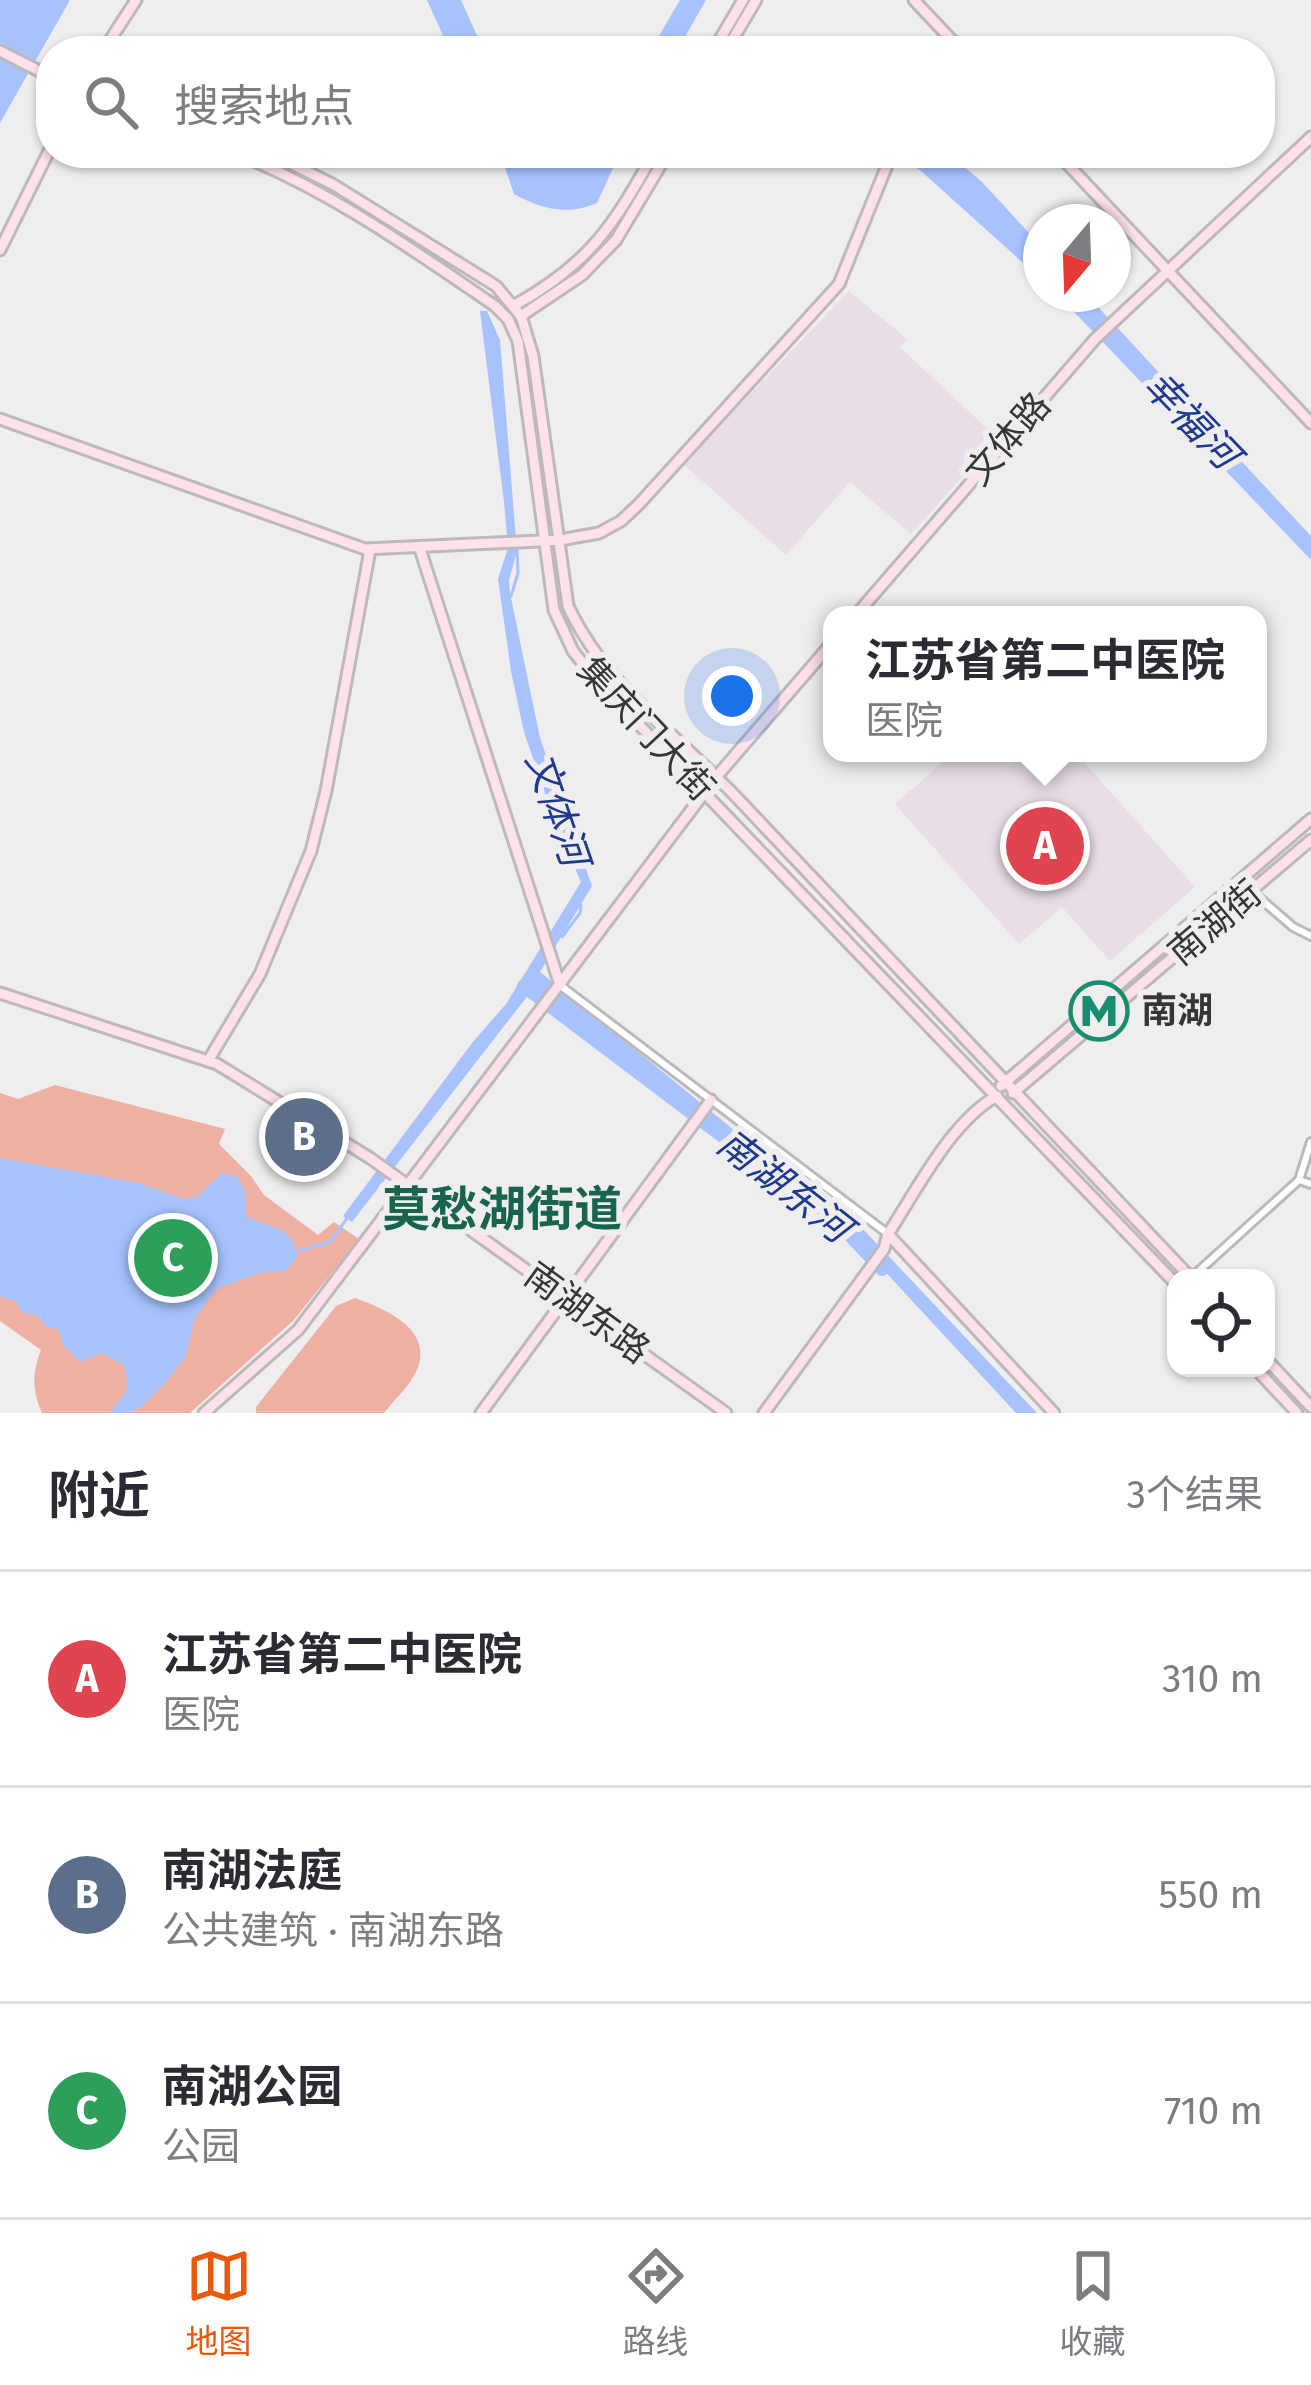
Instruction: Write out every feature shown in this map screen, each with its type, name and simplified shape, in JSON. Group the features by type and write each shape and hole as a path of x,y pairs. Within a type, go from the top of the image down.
{"main road":[{"path":"113,36 136,0"},
{"path":"722,36 742,0"},
{"path":"735,36 756,0"},
{"path":"914,0 948,36"},
{"path":"0,51 36,69"},
{"name":"文体路","path":"864,606 1113,321 1311,137"},
{"path":"0,250 41,168"},
{"name":"集庆门大街","path":"267,168 328,197 457,279 508,319 518,340 554,610 573,650 704,793 1167,1275"},
{"path":"300,168 458,261 496,286 518,311"},
{"path":"518,311 574,267 607,233 646,168"},
{"path":"518,311 582,275 616,241 659,168"},
{"path":"0,419 370,550 528,543 598,533 621,521 839,284 886,168"},
{"path":"1071,168 1311,423"},
{"name":"集庆门大街","path":"518,311 533,356 568,606 585,643 607,671 717,776 1183,1269"},
{"path":"420,549 559,986"},
{"path":"208,1061 260,974 311,851 370,550"},
{"path":"204,1413 298,1330 717,776 823,653"},
{"name":"南湖街","path":"996,1096 1004,1081 1311,819"},
{"name":"南湖街","path":"996,1096 1016,1092 1311,840"},
{"name":"南湖东路","path":"0,993 208,1061 370,1158 726,1413"},
{"path":"764,1413 884,1249 888,1234 965,1123 977,1107 996,1096"},
{"path":"481,1413 708,1104"},
{"path":"888,1234 1048,1411"},
{"path":"1275,1369 1311,1407"},
{"path":"1263,1377 1297,1413"}],"street":[{"path":"1240,881 1293,927 1311,936"},
{"path":"559,986 708,1104 888,1234"},
{"path":"1201,1269 1299,1180 1311,1142"},
{"path":"1299,1180 1311,1184"}],"shaded area":[{"path":"849,291 907,339 900,347 997,438 911,534 850,482 786,555 683,464"},
{"path":"943,762 1084,762 1195,887 1110,961 1062,907 1019,944 895,804"},
{"path":"55,1085 225,1129 219,1144 264,1195 318,1235 334,1222 359,1239 293,1321 190,1413 42,1413 34,1382 41,1350 0,1321 0,1093 18,1099"},
{"path":"355,1298 402,1322 418,1341 418,1367 403,1391 384,1413 256,1413 336,1306"}],"water":[{"path":"0,0 70,0 50,36 36,36 36,60 0,123"},
{"path":"427,0 461,0 477,36 443,36"},
{"path":"680,0 706,0 686,36 659,36"},
{"path":"505,168 613,168 597,203 586,207 544,207 514,194"},
{"path":"916,168 966,168 982,182 1023,226 1023,263"},
{"path":"480,311 487,311 500,340 517,552 510,593 540,738 592,886 540,972 831,1209 862,1228 1037,1413 1016,1413 840,1223 533,989 352,1222 343,1216 506,1004 581,882 557,829 524,732 511,671 498,579 508,548"},
{"name":"幸福河","path":"1074,312 1103,312 1311,536 1311,560"},
{"path":"0,1158 139,1183 183,1199 197,1197 222,1173 237,1176 245,1191 246,1216 286,1234 297,1257 286,1271 260,1273 216,1289 195,1318 185,1358 166,1382 142,1406 129,1413 110,1413 127,1390 125,1366 102,1353 80,1362 64,1346 58,1329 46,1327 38,1316 22,1312 16,1302 0,1296"}],"waterway":[{"name":"文体河","path":"511,596 518,573 517,547"},
{"name":"文体河","path":"562,937 581,905"},
{"name":"南湖东河","path":"524,986 810,1202 882,1269"},
{"name":"文体河","path":"298,1251 330,1242 348,1217"}],"place":[{"name":"江苏省第二中医院","path":"1045,846"},
{"name":"南湖","path":"1099,1011"},
{"name":"南湖法庭","path":"304,1137"},
{"name":"南湖公园","path":"173,1258"}],"district":[{"name":"莫愁湖街道","path":"502,1210"}]}
